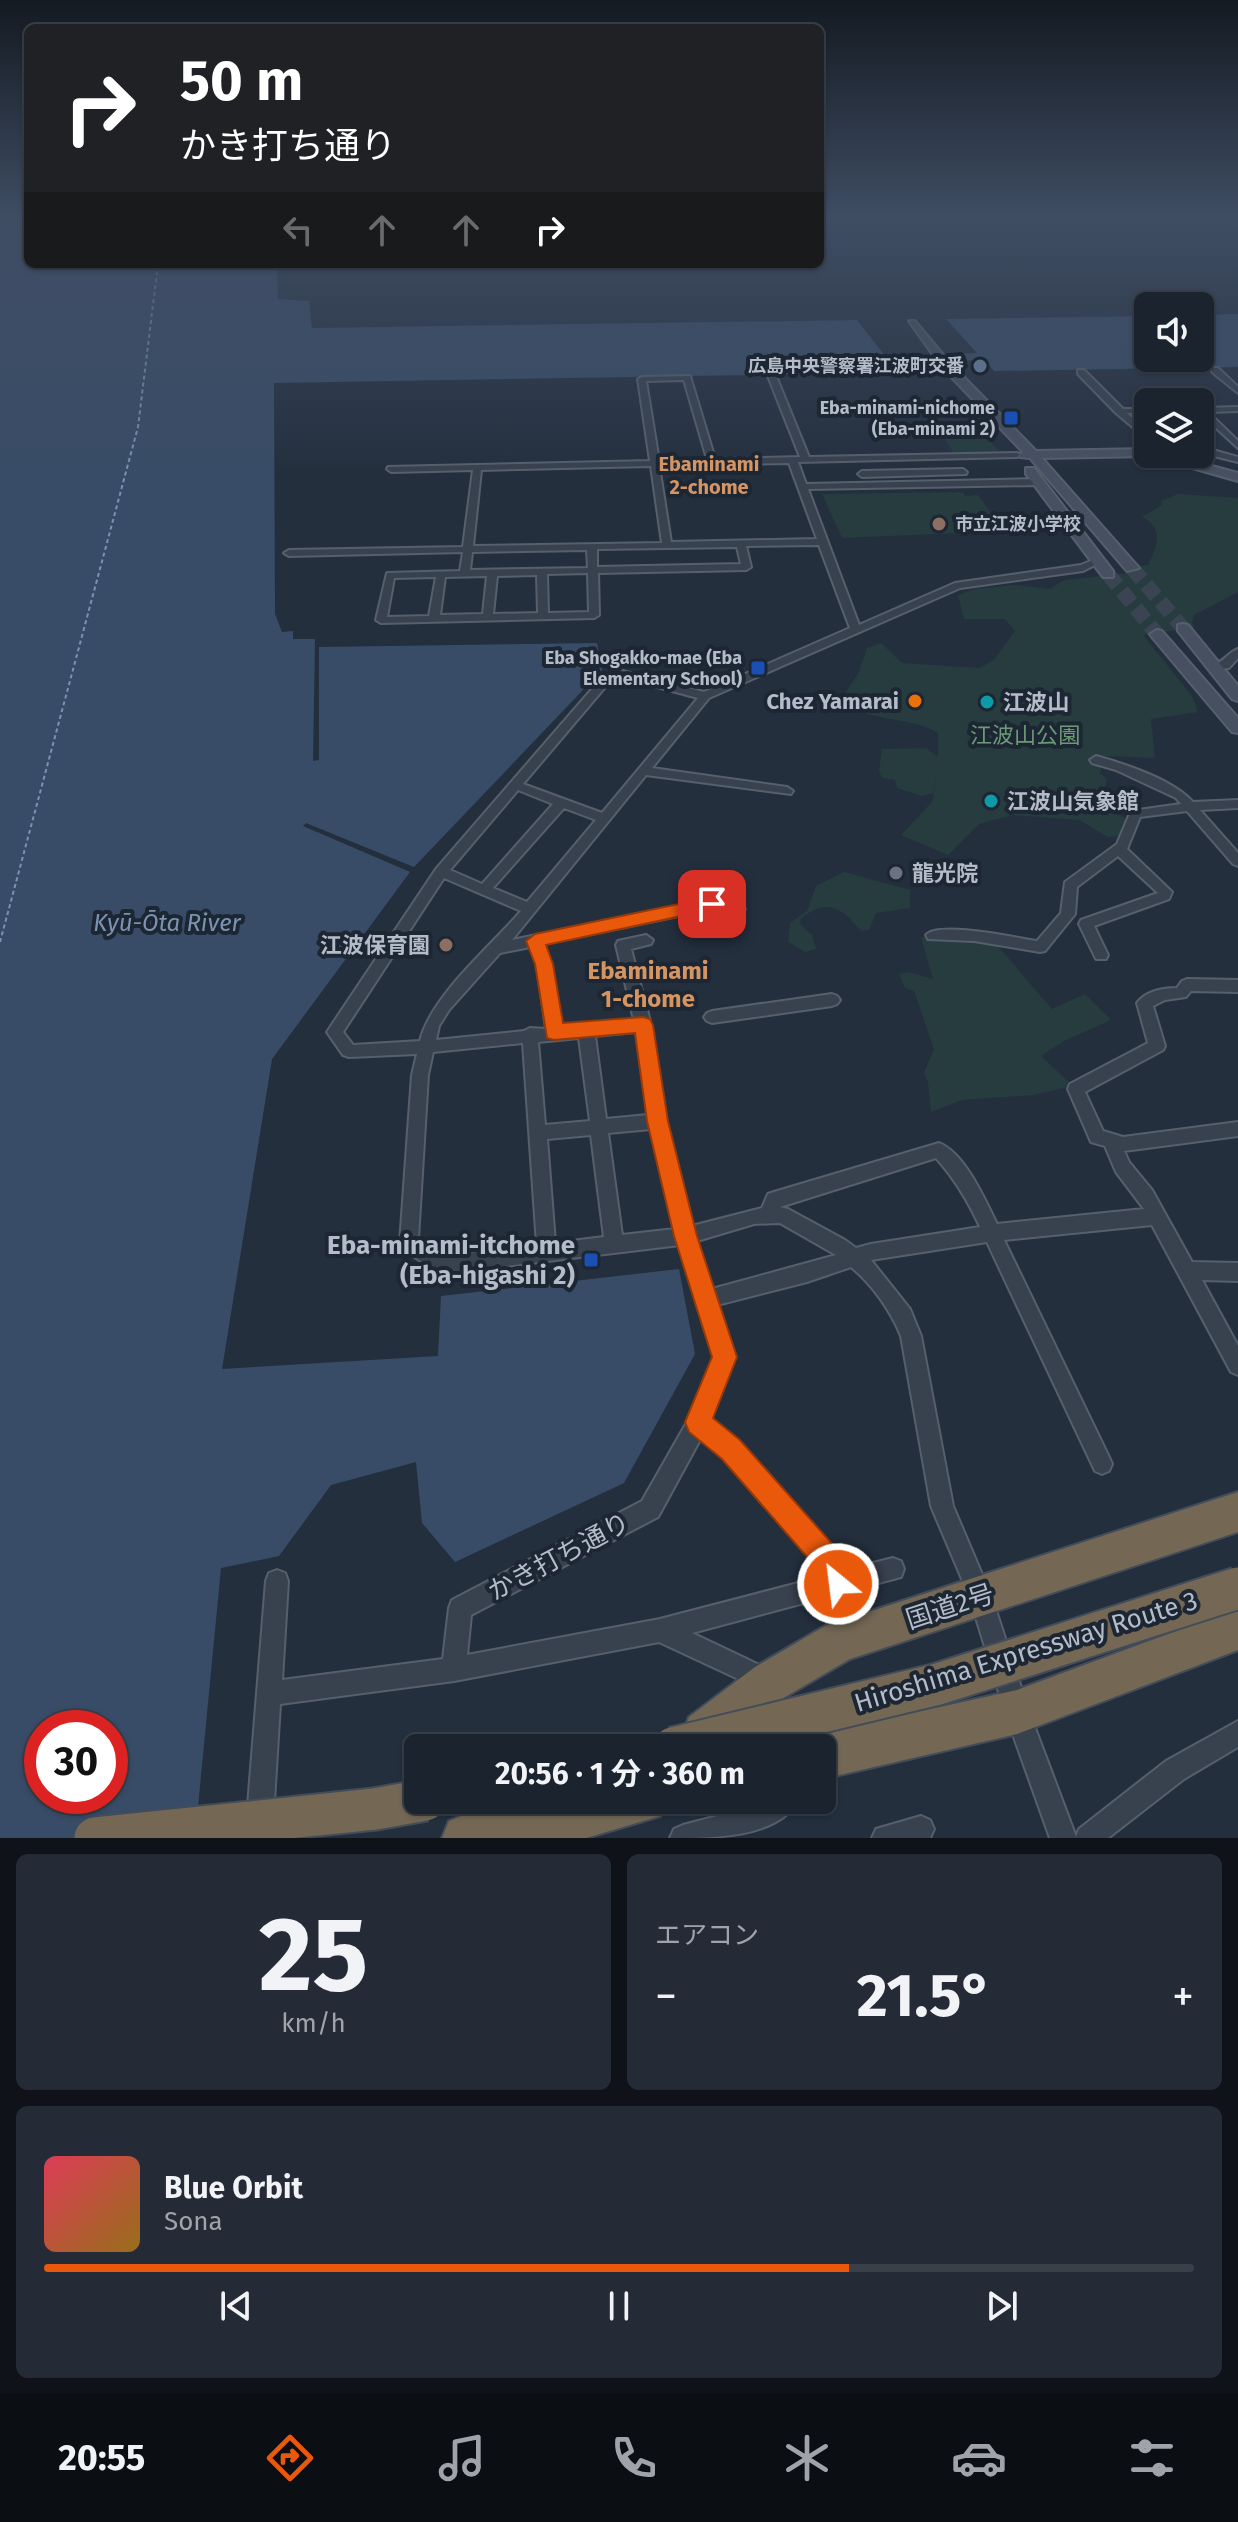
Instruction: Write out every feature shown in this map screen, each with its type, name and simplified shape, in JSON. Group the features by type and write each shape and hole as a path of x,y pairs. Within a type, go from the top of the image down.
{"highway":[{"name":"国道2号","path":"705,1734 770,1682 840,1641 981,1598 1164,1534 1238,1512"},
{"name":"Hiroshima Expressway Route 3","path":"731,1734 938,1684 1238,1588"},
{"path":"836,1753 1017,1712 1238,1629"},
{"path":"95,1838 404,1804"},
{"path":"466,1838 578,1814"}],"street":[{"path":"912,323 1132,568"},
{"path":"942,360 960,389 1017,455 1103,567"},
{"path":"1215,370 1238,391"},
{"path":"1081,372 1134,425"},
{"path":"772,376 806,461"},
{"path":"667,544 642,379 687,378 712,463"},
{"path":"1224,378 1238,378"},
{"path":"1214,410 1234,409 1238,417"},
{"path":"1119,411 1134,412"},
{"path":"1214,424 1238,448"},
{"path":"1214,449 1238,448"},
{"path":"391,469 1134,453"},
{"path":"1214,453 1238,460"},
{"path":"954,458 970,483"},
{"path":"855,460 867,486"},
{"path":"793,461 855,628"},
{"path":"826,461 837,486"},
{"path":"465,573 477,468"},
{"path":"1206,468 1238,477"},
{"path":"862,474 963,472"},
{"path":"803,487 1038,482"},
{"path":"289,553 823,542"},
{"path":"592,546 593,570 594,615 381,620 390,575 593,570 746,567 741,543"},
{"path":"1063,1838 1017,1712 981,1598 942,1506 911,1336 903,1316 885,1289 852,1257 782,1215 754,1216 686,1236 440,1265 409,1243 420,1075 432,1025 444,1006 530,909 705,696 958,585 1103,567"},
{"path":"542,572 543,616"},
{"path":"488,617 492,573"},
{"path":"434,619 441,574"},
{"path":"1183,628 1238,696"},
{"path":"1157,634 1238,728"},
{"path":"1215,668 1225,666 1238,652"},
{"path":"643,1025 425,1047 349,1051 335,1032 441,872 608,677 619,673 705,696"},
{"path":"1096,760 1153,781 1180,795 1225,850 1238,861"},
{"path":"643,771 787,791"},
{"path":"515,785 605,819"},
{"path":"484,890 562,802"},
{"path":"933,935 974,936 1040,947 1068,914 1070,885 1119,849 1135,814 1192,806 1238,804"},
{"path":"1101,955 1086,924 1164,896 1165,892 1119,849"},
{"path":"441,872 530,909"},
{"path":"496,949 712,904 738,909"},
{"name":"かき打ち通り","path":"454,1669 460,1608 650,1509 698,1422 724,1357 686,1236 657,1121 643,1025 623,945 646,940"},
{"path":"535,941 544,964 554,1032"},
{"path":"1238,986 1187,985 1181,993 1163,994 1145,1003 1157,1046 1076,1089 1097,1137 1123,1144 1238,1129"},
{"path":"712,1017 832,1000"},
{"path":"586,1029 614,1244"},
{"path":"530,1034 547,1252"},
{"path":"538,1133 657,1121"},
{"path":"1111,1141 1122,1167 1146,1196 1238,1365"},
{"path":"767,1216 774,1200 939,1150 958,1171 974,1196 1102,1464"},
{"path":"707,1299 807,1273 852,1257 992,1233 1157,1216"},
{"path":"1187,1271 1238,1272"},
{"path":"698,1422 731,1450 833,1566 838,1584"},
{"path":"268,1694 454,1669 660,1630 893,1569"},
{"path":"259,1838 277,1581"},
{"path":"660,1630 770,1682"},
{"path":"1088,1838 1175,1770 1238,1733"},
{"path":"683,1838 774,1814"},
{"path":"885,1838 921,1829"}],"green space":[{"path":"987,438 1000,453 955,455 945,439"},
{"path":"963,492 965,496 978,495 1004,531 842,538 822,494"},
{"name":"江波山公園","path":"1178,494 1238,498 1238,592 1194,615 1192,623 1195,627 1143,635 1192,696 1198,712 1151,719 1155,758 1104,756 1100,773 1107,779 1104,793 1111,805 1106,808 1127,819 1123,836 1108,837 1079,820 1012,815 979,824 948,855 901,835 932,802 937,775 933,793 922,796 897,788 895,780 882,778 879,771 882,749 926,748 938,757 938,733 921,725 856,710 860,702 842,698 859,672 867,648 881,643 902,663 979,668 993,661 1015,631 1005,619 964,619 958,595 975,589 1015,585 1050,589 1064,580 1128,573 1125,568 1148,565 1157,538 1154,527 1142,517 1162,505 1161,501"},
{"path":"844,872 910,890 910,908 876,913 869,930 861,931 841,911 819,908 801,918 800,924 812,935 816,949 805,952 788,942 790,923 807,911 816,886"},
{"path":"921,937 978,939 996,944 1052,1009 1085,994 1111,1020 1064,1041 1041,1056 1073,1086 1033,1095 962,1100 931,1112 924,1073 934,1049 914,991 905,988 899,974 908,972 933,979"}],"water":[{"name":"Kyū-Ōta River","path":"0,303 309,303 312,328 857,320 886,357 977,353 946,319 1134,316 1134,369 994,371 985,360 918,362 925,372 274,383 275,614 282,632 293,631 293,639 315,639 313,761 319,760 319,647 597,643 602,670 414,867 306,823 303,826 410,872 272,1059 222,1369 438,1356 441,1296 679,1269 695,1354 624,1483 455,1562 422,1523 416,1462 331,1485 279,1556 221,1568 195,1838 0,1838"},
{"name":"Kyū-Ōta River","path":"1238,314 1238,367 1214,367 1214,315"}],"ferry route":[{"path":"0,942 138,427 153,303"}],"tunnel":[{"path":"1132,568 1183,628"},
{"path":"1108,574 1157,634"}],"place":[{"name":"広島中央警察署江波町交番","path":"980,366"},
{"name":"Eba-minami-nichome (Eba-minami 2)","path":"1011,418"},
{"name":"市立江波小学校","path":"939,524"},
{"name":"Eba Shogakko-mae (Eba Elementary School)","path":"758,668"},
{"name":"Chez Yamarai","path":"915,701"},
{"name":"江波山","path":"987,702"},
{"name":"江波山気象館","path":"991,801"},
{"name":"龍光院","path":"896,873"},
{"name":"江波保育園","path":"446,945"},
{"name":"Eba-minami-itchome (Eba-higashi 2)","path":"591,1260"}],"district":[{"name":"Ebaminami 2-chome","path":"709,476"},
{"name":"Ebaminami 1-chome","path":"648,985"}],"route":[{"path":"712,904 681,913 535,941 544,964 554,1032 643,1025 657,1121 686,1236 724,1357 698,1422 731,1450 833,1566 838,1584"}]}
